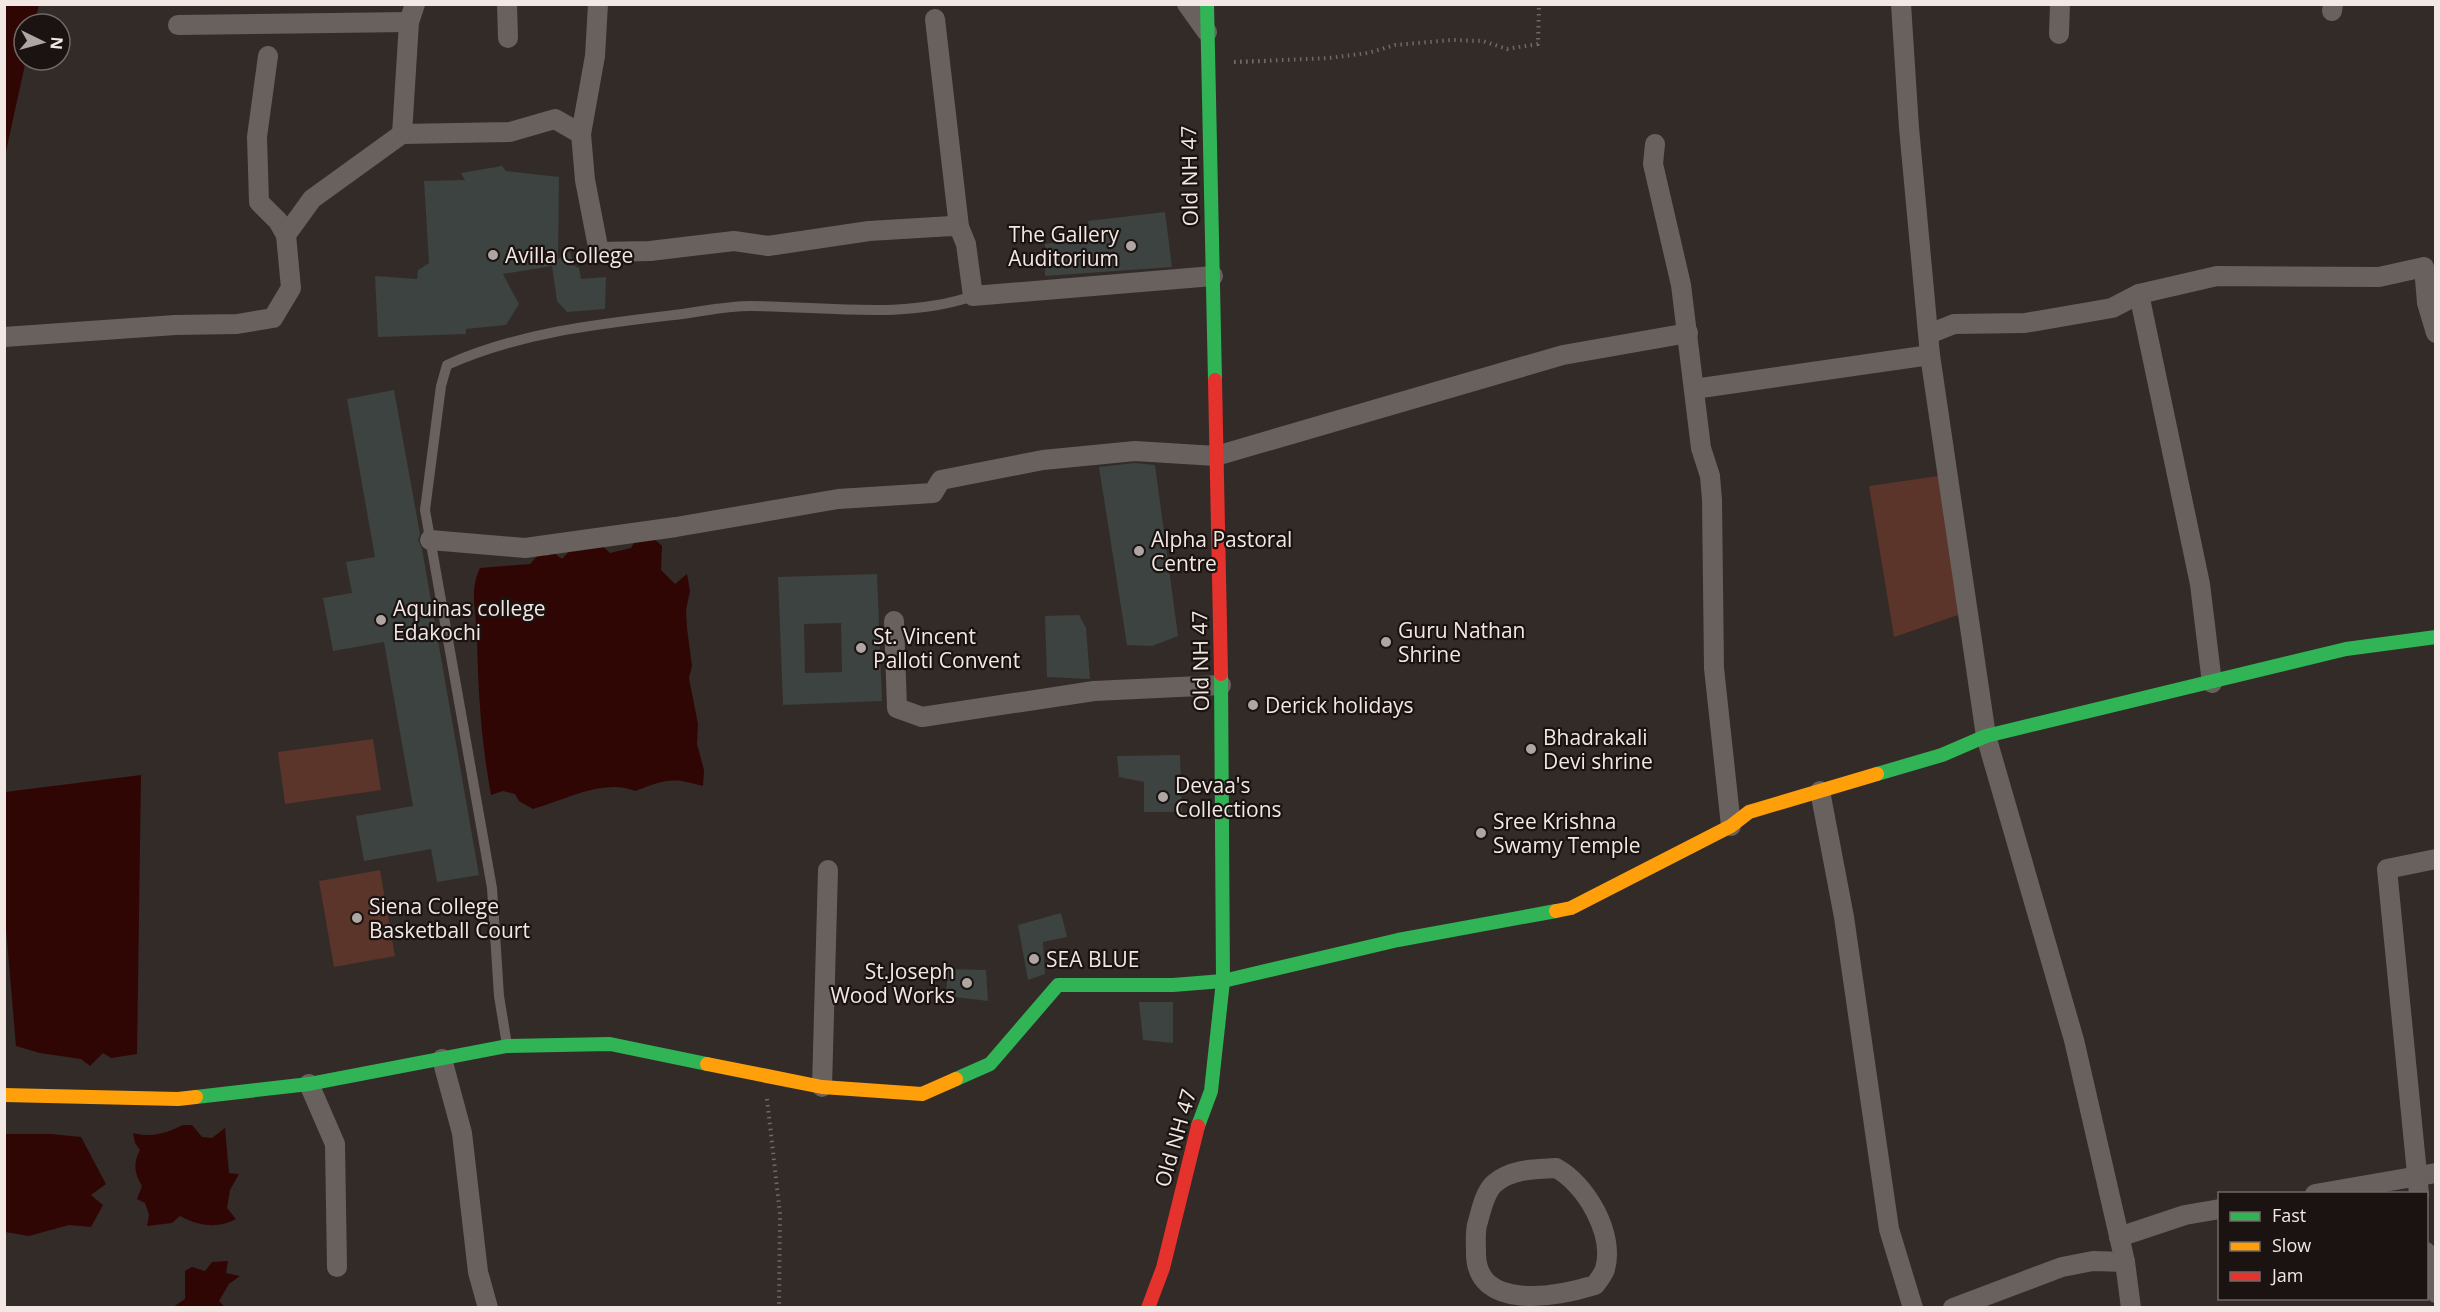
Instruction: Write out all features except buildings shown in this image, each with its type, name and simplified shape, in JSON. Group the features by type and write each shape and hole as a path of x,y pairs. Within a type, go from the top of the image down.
{"street":[{"path":"507,4 508,38"},
{"path":"598,4 596,56 581,134 585,180 599,252 650,251 734,241 768,246 869,231 959,227"},
{"path":"1187,4 1207,32"},
{"name":"Old NH 47","path":"1148,1308 1163,1268 1197,1128 1211,1091 1222,981 1224,797 1207,4"},
{"path":"1207,32 1214,4"},
{"path":"1901,4 1909,128 1930,355 1986,736 2074,1040 2125,1262 2131,1308"},
{"path":"2059,34 2060,4"},
{"path":"178,24 412,13 402,134"},
{"path":"935,19 959,227 966,244 973,296 1213,276"},
{"path":"4,337 175,325 237,324 273,318 291,288 286,235 278,220 259,202 257,137 268,56"},
{"path":"286,235 312,199 402,134 510,132 555,118 581,134"},
{"path":"1655,144 1653,164 1681,285 1701,448 1710,476 1714,668 1731,826"},
{"path":"1929,334 1954,324 2025,323 2112,308 2139,294 2217,276 2379,278 2430,261 2427,303 2436,333"},
{"path":"2139,294 2200,584 2212,683"},
{"path":"430,540 525,548 838,499 933,494 941,480 1043,460 1135,451 1216,456 1563,355 1688,333"},
{"path":"1694,389 1930,355"},
{"path":"894,621 897,708 922,717 1094,691 1221,685"},
{"path":"4,1095 178,1099 309,1084 507,1046 610,1044 822,1087 922,1094 990,1064 1058,986 1173,985 1222,981 1398,940 1571,908 1731,826 1749,812 1942,755 1986,736 2346,650 2436,636"},
{"path":"1820,791 1844,917 1889,1229 1913,1308"},
{"path":"2330,1192 2424,1180 2387,870 2436,859"},
{"path":"822,1087 828,870"},
{"path":"442,1059 462,1133 478,1272 488,1308"},
{"path":"309,1084 335,1144 338,1267"},
{"path":"1556,1168 1570,1175 1598,1217 1606,1244 1605,1270 1595,1285 1559,1295 1507,1301 1481,1279 1476,1263 1475,1233 1486,1196 1492,1184 1509,1174 1556,1168"},
{"path":"2119,1237 2185,1215 2218,1209"},
{"path":"2428,1257 2436,1293"},
{"path":"1953,1308 2062,1267 2093,1262 2125,1262"}],"lane":[{"path":"507,1046 499,996 492,888 425,510 441,386 447,365 468,356 582,326 747,306 870,309 945,306 973,296"}],"path":[{"path":"1208,62 1329,58 1368,53 1395,45 1452,40 1483,41 1507,49 1538,44 1539,4"},
{"path":"764,1075 780,1214 779,1308"}],"shaded area":[{"path":"5,4 39,5 37,12 12,12 12,72 23,72 5,156"},
{"path":"1945,475 1964,613 1894,637 1869,486"},
{"path":"638,536 652,537 662,546 661,570 675,584 687,574 690,591 686,610 692,666 689,678 698,724 697,744 704,770 703,786 676,780 654,784 635,791 610,787 584,792 533,809 519,801 515,794 503,791 491,795 481,715 474,601 475,585 480,568 530,564 542,551 546,556 554,553 562,559 578,542 600,544 610,553 631,548"},
{"path":"373,739 381,790 285,804 278,752"},
{"path":"141,775 137,1054 111,1058 103,1053 90,1066 81,1059 40,1053 16,1046 5,917 5,792"},
{"name":"Siena College Basketball Court","path":"380,870 395,956 334,967 319,881"},
{"path":"183,1125 192,1125 202,1137 212,1138 225,1128 229,1173 239,1174 230,1190 227,1208 236,1219 222,1224 208,1225 180,1216 172,1223 147,1226 149,1215 145,1203 137,1199 142,1186 135,1168 140,1150 135,1143 133,1133 159,1134"},
{"path":"5,1134 52,1134 81,1137 106,1184 91,1195 103,1205 91,1227 69,1225 29,1236 5,1232"},
{"path":"228,1261 226,1273 240,1276 229,1284 219,1301 225,1307 173,1307 185,1299 185,1271 192,1267 205,1271 212,1262"}],"traffic: fast":[{"path":"1207,4 1215,380"},
{"path":"1877,774 1942,755 1986,736 2346,649 2436,637"},
{"path":"1198,1126 1211,1091 1223,981 1221,674"},
{"path":"956,1079 990,1064 1058,985 1173,985 1223,981 1398,940 1556,911"},
{"path":"196,1097 309,1084 507,1046 610,1044 707,1064"}],"traffic: slow":[{"path":"1556,911 1571,908 1731,826 1749,812 1877,774"},
{"path":"707,1064 822,1087 922,1094 956,1079"},
{"path":"4,1095 178,1099 196,1097"}],"traffic: jam":[{"path":"1215,380 1221,674"},
{"path":"1148,1308 1163,1268 1198,1126"}],"place":[{"name":"The Gallery Auditorium","path":"1131,246"},
{"name":"Avilla College","path":"493,255"},
{"name":"Alpha Pastoral Centre","path":"1139,551"},
{"name":"Aquinas college Edakochi","path":"381,620"},
{"name":"Guru Nathan Shrine","path":"1386,642"},
{"name":"St. Vincent Palloti Convent","path":"861,648"},
{"name":"Derick holidays","path":"1253,705"},
{"name":"Bhadrakali Devi shrine","path":"1531,749"},
{"name":"Devaa's Collections","path":"1163,797"},
{"name":"Sree Krishna Swamy Temple","path":"1481,833"},
{"name":"Siena College Basketball Court","path":"357,918"},
{"name":"SEA BLUE","path":"1034,959"},
{"name":"St.Joseph Wood Works","path":"967,983"}]}
